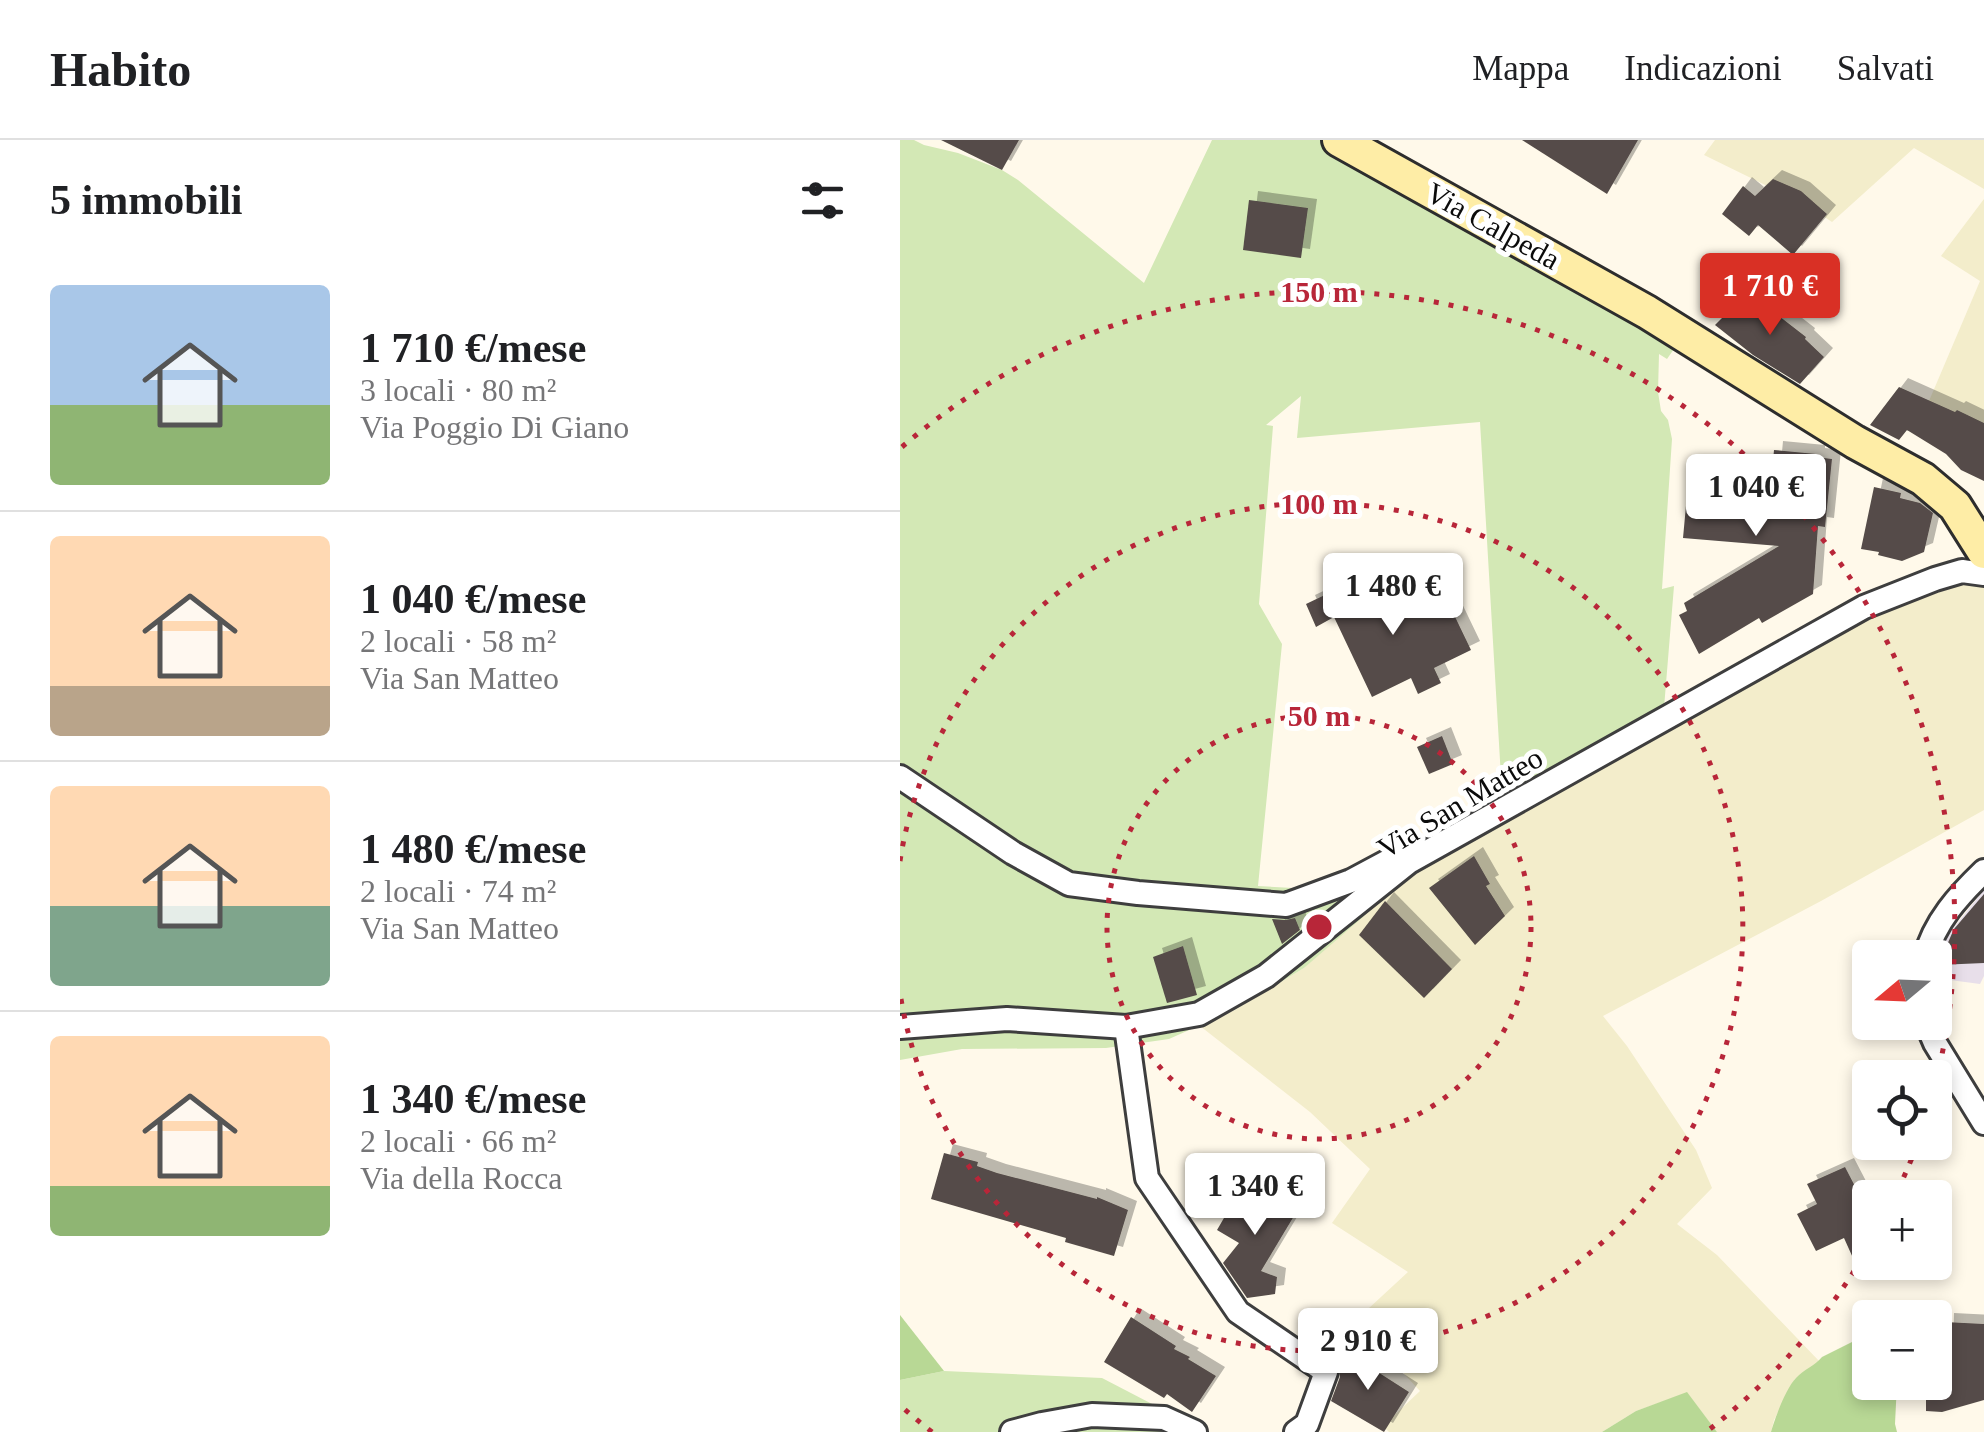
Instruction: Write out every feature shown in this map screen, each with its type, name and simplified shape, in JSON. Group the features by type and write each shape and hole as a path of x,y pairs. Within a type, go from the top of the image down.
{"street":[{"name":"Via Calpeda","path":"1340,140 1646,312 1855,442 1923,478 1955,506 1984,552"},
{"name":"Via San Matteo","path":"900,1027 1007,1019 1126,1028 1199,1014 1266,976 1409,862 1864,607 1962,571 1984,574"},
{"path":"900,777 1069,884 1286,905 1352,881 1394,858 1409,862"},
{"path":"1929,940 1962,892 1984,870"},
{"path":"1126,1028 1147,1178 1238,1312 1326,1372 1306,1424 1296,1432"},
{"path":"1934,1040 1984,1123"},
{"path":"1012,1432 1092,1415 1164,1418 1195,1432"}],"shaded area":[{"path":"1715,140 1984,140 1984,189 1914,148 1832,222 1808,206 1704,155"},
{"path":"1984,199 1984,437 1929,401 1980,281 1941,256"},
{"path":"1933,580 1984,581 1984,810 1603,1016 1696,1150 1712,1188 1677,1224 1717,1255 1820,1362 1795,1379 1771,1432 1717,1432 1687,1393 1636,1411 1602,1432 1389,1432 1383,1426 1420,1391 1355,1321 1408,1272 1332,1223 1370,1169 1310,1112 1200,1026 1235,1010 1304,968 1387,885"},
{"path":"1984,890 1984,976 1980,984 1952,980 1952,940 1946,940"}],"green space":[{"path":"900,140 914,140 1002,170 1144,283 1212,140 1341,140 1685,333 1667,359 1659,354 1658,392 1672,439 1662,589 1674,586 1663,720 1503,811 1480,422 1297,438 1301,396 1266,425 1273,426 1259,604 1282,644 1258,886 1383,893 1363,917 1304,968 1234,1010 1169,1039 1106,1048 962,1049 900,1060"},
{"path":"900,1315 944,1371 900,1380"},
{"path":"1852,1342 1852,1400 1896,1400 1897,1432 1771,1432 1796,1378 1822,1357"},
{"path":"944,1371 1102,1378 1206,1432 900,1432 900,1380"},
{"path":"1687,1392 1717,1432 1602,1432 1636,1411"}],"building":[{"path":"941,140 1019,140 1002,170"},
{"path":"1522,140 1638,140 1607,194"},
{"path":"1773,179 1801,191 1827,214 1793,255 1758,225 1749,236 1722,214 1743,186 1755,196"},
{"path":"1249,200 1308,208 1301,258 1243,250"},
{"path":"1748,292 1806,337 1824,357 1800,384 1715,325"},
{"path":"1899,387 1984,423 1984,481 1961,470 1946,454 1907,430 1899,440 1870,425"},
{"path":"1774,450 1832,459 1825,527 1818,526 1813,594 1762,623 1759,618 1699,654 1679,615 1687,611 1684,603 1779,546 1683,538 1690,463 1772,472"},
{"path":"1874,487 1901,493 1900,498 1920,503 1933,513 1924,552 1902,561 1861,549"},
{"path":"1377,582 1397,621 1446,598 1471,650 1434,668 1441,683 1418,694 1411,678 1372,697 1334,617 1316,627 1306,604 1329,593 1334,603"},
{"path":"1442,736 1453,764 1429,774 1417,747"},
{"path":"1474,856 1490,884 1486,886 1505,916 1475,945 1429,888"},
{"path":"1984,894 1984,963 1952,964 1949,940"},
{"path":"1385,901 1452,969 1424,998 1359,935"},
{"path":"1295,918 1300,930 1282,944 1272,919"},
{"path":"1183,946 1197,995 1167,1003 1153,957"},
{"path":"944,1153 978,1162 977,1166 997,1173 1097,1197 1128,1210 1114,1256 931,1199"},
{"path":"1845,1167 1852,1180 1852,1256 1844,1238 1816,1251 1797,1214 1817,1204 1807,1184"},
{"path":"1246,1180 1297,1211 1261,1271 1277,1277 1275,1294 1247,1298 1223,1263 1239,1243 1217,1230"},
{"path":"1131,1317 1216,1376 1192,1412 1167,1394 1164,1398 1104,1362"},
{"path":"1952,1322 1984,1324 1984,1400 1942,1412 1926,1411 1926,1400 1952,1400"},
{"path":"1348,1353 1409,1392 1384,1432 1331,1401 1340,1366"}]}
